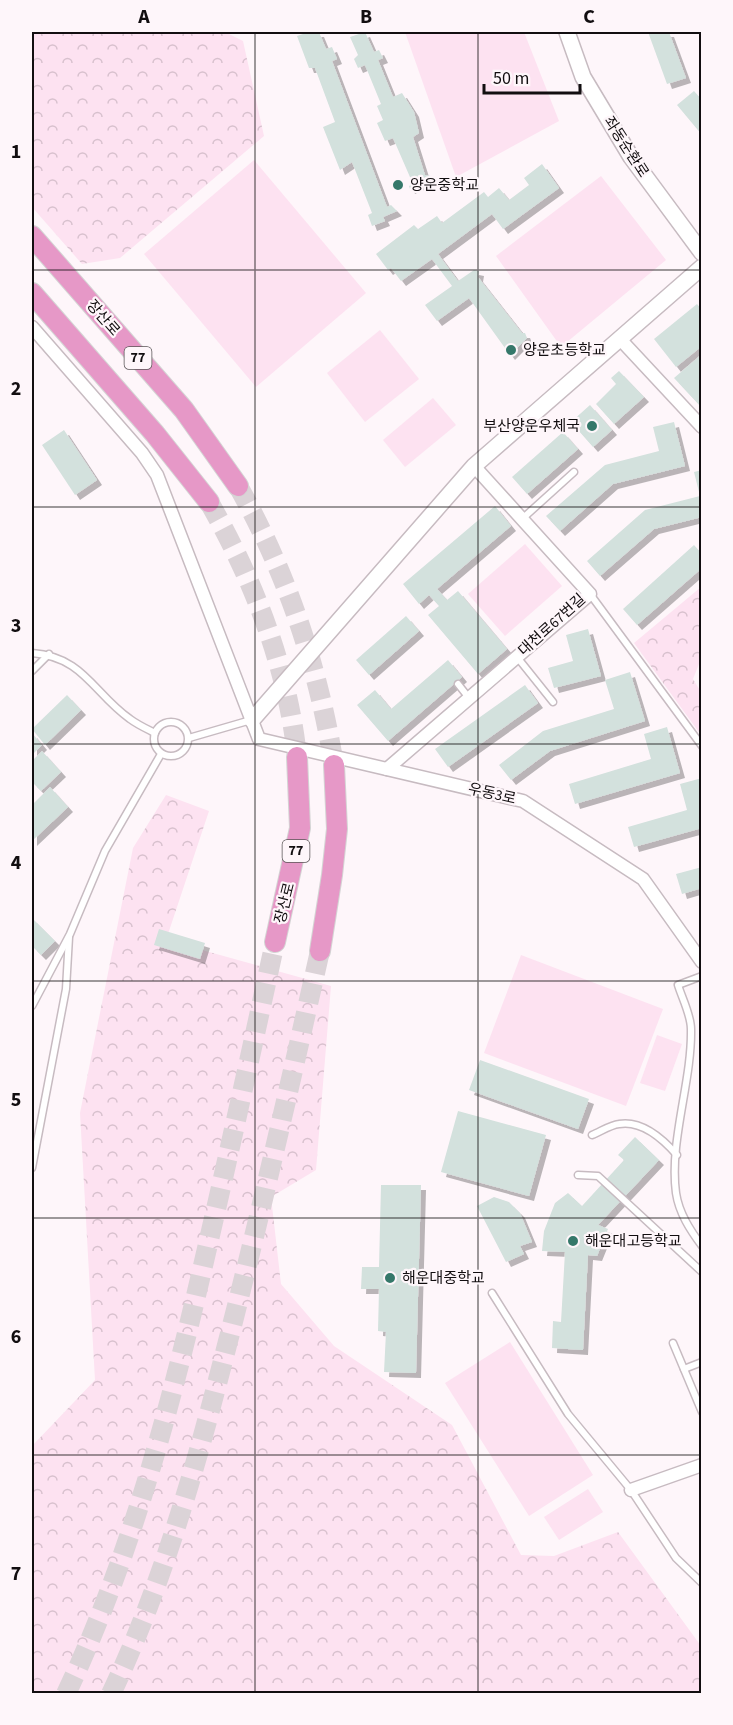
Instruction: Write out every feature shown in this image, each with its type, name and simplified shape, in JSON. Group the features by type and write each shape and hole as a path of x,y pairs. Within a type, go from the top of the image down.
{"highway":[{"name":"장산로","path":"32,236 184,410 238,486"},
{"name":"77","path":"32,293 154,434 209,502"},
{"name":"장산로","path":"275,942 300,828 297,757"},
{"path":"320,951 337,829 334,765"}],"street":[{"name":"좌동순환로","path":"567,32 583,77 631,157 702,253"},
{"path":"32,327 142,453 157,475 252,720 474,466 702,267"},
{"path":"620,339 702,427"},
{"name":"대천로67번길","path":"387,769 590,594 474,466"},
{"name":"우동3로","path":"252,720 259,739 523,801 643,879 702,962"},
{"path":"631,1490 702,1465"}],"lane":[{"path":"522,519 574,472"},
{"path":"590,594 702,746"},
{"path":"32,653 49,654 68,662 86,675 129,719 155,733"},
{"path":"32,671 49,654"},
{"path":"517,657 553,702"},
{"path":"458,684 469,698"},
{"path":"189,738 184,728 174,722 162,724 155,733 154,744 161,754 171,757 182,753 189,738 252,720"},
{"path":"32,1006 70,934 105,851 161,754"},
{"path":"32,1168 66,989 70,934"},
{"path":"702,976 678,985 691,1026 689,1068 676,1155 676,1193 687,1226 702,1246"},
{"path":"591,1135 620,1124 640,1126 663,1139 676,1155"},
{"path":"578,1175 598,1176 702,1272"},
{"path":"492,1293 568,1414 631,1490 676,1558 702,1583"},
{"path":"673,1343 702,1412"},
{"path":"684,1369 702,1362"}],"green space":[{"path":"32,32 225,32 243,41 264,136 120,258 82,264 32,207"},
{"path":"405,32 524,32 559,121 456,177"},
{"path":"254,160 366,293 256,387 144,254"},
{"path":"601,176 666,260 561,347 496,256"},
{"path":"380,330 419,379 365,422 327,373"},
{"path":"433,398 456,425 405,467 383,440"},
{"path":"525,544 562,586 505,636 468,594"},
{"path":"701,587 701,659 693,679 701,692 701,735 634,643"},
{"path":"166,795 209,811 166,940 331,986 316,1170 271,1197 281,1284 334,1346 452,1425 521,1555 554,1556 618,1532 701,1646 701,1693 32,1693 32,1446 95,1380 80,1113 133,848"},
{"path":"521,955 663,1009 626,1106 484,1053"},
{"path":"657,1035 682,1044 665,1091 640,1083"},
{"path":"510,1342 593,1475 529,1516 445,1383"},
{"path":"588,1489 603,1512 559,1540 544,1517"}],"building":[{"path":"319,32 326,49 332,47 337,59 332,61 387,207 391,205 397,211 383,217 385,221 372,226 368,215 372,213 352,162 340,170 323,127 335,122 315,68 309,68 297,36"},
{"path":"365,32 374,52 379,50 383,58 378,60 393,97 402,93 414,112 419,133 413,137 425,175 431,176 430,180 410,189 409,186 413,184 393,138 385,141 377,123 383,120 377,106 381,104 365,65 358,68 354,59 358,55 350,37"},
{"path":"648,32 669,32 686,78 667,84"},
{"path":"694,91 702,100 702,135 677,105"},
{"path":"542,164 559,188 503,229 492,214 438,254 458,281 474,270 479,271 478,277 522,333 525,333 527,338 510,355 469,298 437,321 425,305 452,286 432,259 401,281 391,268 388,270 376,254 414,225 418,229 437,216 442,223 484,192 488,197 499,188 509,200 529,185 524,178"},
{"path":"697,304 702,310 702,346 676,367 654,339"},
{"path":"702,354 702,408 674,378"},
{"path":"619,371 644,397 614,424 596,404 616,384 611,378"},
{"name":"부산양운우체국","path":"590,405 612,430 593,447 571,422"},
{"path":"674,422 685,466 613,484 560,531 546,516 605,465 659,451 653,427"},
{"path":"64,430 97,480 75,495 42,445"},
{"path":"563,432 578,449 527,494 512,477"},
{"path":"702,470 702,517 654,529 600,576 587,561 645,510 700,496 694,472"},
{"path":"495,506 511,526 437,589 447,600 458,591 507,649 478,674 428,615 439,606 429,595 419,604 403,584"},
{"path":"694,545 702,554 702,568 637,625 623,609"},
{"path":"406,616 419,631 369,675 356,660"},
{"path":"588,629 601,676 554,688 548,668 573,661 566,635"},
{"path":"448,660 462,677 388,741 357,705 375,690 391,709"},
{"path":"630,672 645,721 550,751 511,780 499,765 543,731 614,709 605,680"},
{"path":"525,685 538,703 448,767 435,749"},
{"path":"67,695 81,710 45,745 32,729"},
{"path":"667,727 680,773 575,804 569,784 651,759 644,734"},
{"path":"32,733 42,745 32,755"},
{"path":"42,751 61,772 41,791 32,782 32,761"},
{"path":"702,778 702,828 634,847 628,827 687,810 680,784"},
{"path":"50,787 68,807 32,841 32,805"},
{"path":"702,867 702,888 682,894 676,874"},
{"path":"32,918 55,941 41,955 32,946"},
{"path":"159,929 205,943 200,959 154,945"},
{"path":"480,1060 589,1099 578,1129 469,1090"},
{"path":"458,1111 546,1135 529,1196 441,1172"},
{"name":"해운대고등학교","path":"635,1137 659,1160 598,1225 608,1229 597,1256 588,1255 583,1350 552,1348 553,1321 561,1322 565,1252 542,1251 544,1231 555,1203 568,1193 582,1206 624,1160 618,1155"},
{"name":"해운대중학교","path":"381,1185 421,1185 416,1373 384,1372 386,1332 378,1331 379,1289 361,1289 362,1267 379,1267"},
{"path":"494,1197 509,1202 520,1213 532,1242 520,1246 524,1254 506,1262 477,1206"}],"tunnel":[{"path":"238,486 256,519 286,586 310,656 334,765"},
{"path":"209,502 240,562 266,625 286,690 297,757"},
{"path":"66,1694 113,1581 168,1408 211,1231 275,942"},
{"path":"111,1694 147,1610 177,1524 203,1437 251,1250 320,951"}],"place":[{"name":"양운중학교","path":"398,185"},
{"name":"양운초등학교","path":"511,350"},
{"name":"부산양운우체국","path":"592,426"},
{"name":"해운대고등학교","path":"573,1241"},
{"name":"해운대중학교","path":"390,1278"}]}
